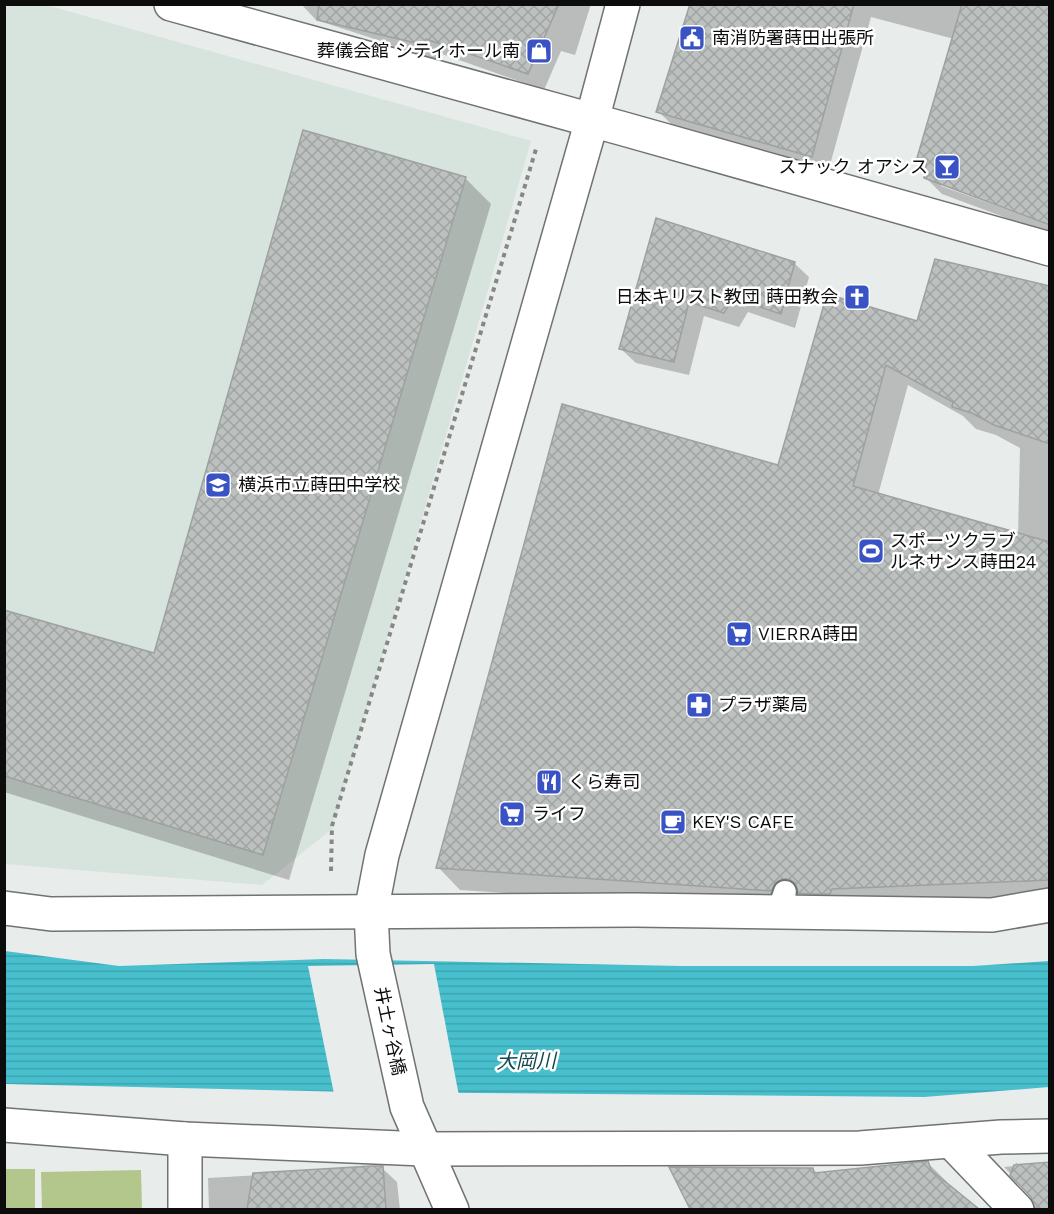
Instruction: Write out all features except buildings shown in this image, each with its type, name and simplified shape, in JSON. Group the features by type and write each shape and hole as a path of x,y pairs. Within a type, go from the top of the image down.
{"street":[{"path":"171,4 1050,249"},
{"name":"井土ヶ谷橋","path":"452,1209 407,1107 373,954 370,912 385,843 592,120 623,4"},
{"path":"4,908 51,914 370,912 623,910 782,902 992,915 1050,905"},
{"path":"4,1125 185,1139 424,1149 860,1148 1001,1137 1050,1136"},
{"path":"185,1139 185,1209"},
{"path":"951,1141 1017,1209"}],"path":[{"path":"331,880 332,826 548,108"}],"shaded area":[{"name":"横浜市立蒔田中学校","path":"4,5 46,5 531,141 332,829 262,885 5,864"}],"green space":[{"path":"5,1169 35,1169 35,1209 5,1209"},
{"path":"141,1170 142,1209 42,1209 41,1172"}],"water":[{"name":"大岡川","path":"5,951 119,966 324,959 681,966 973,966 1049,961 1049,1087 924,1097 353,1092 5,1084"}],"pier":[{"path":"434,964 459,1096 334,1094 308,966"}],"place":[{"name":"南消防署蒔田出張所","path":"692,38"},
{"name":"葬儀会館 シティホール南","path":"539,51"},
{"name":"スナック オアシス","path":"947,167"},
{"name":"日本キリスト教団 蒔田教会","path":"857,297"},
{"name":"横浜市立蒔田中学校","path":"218,485"},
{"name":"スポーツクラブ ルネサンス蒔田24","path":"871,551"},
{"name":"VIERRA蒔田","path":"739,634"},
{"name":"プラザ薬局","path":"699,705"},
{"name":"くら寿司","path":"549,782"},
{"name":"ライフ","path":"512,814"},
{"name":"KEY'S CAFE","path":"673,822"}]}
